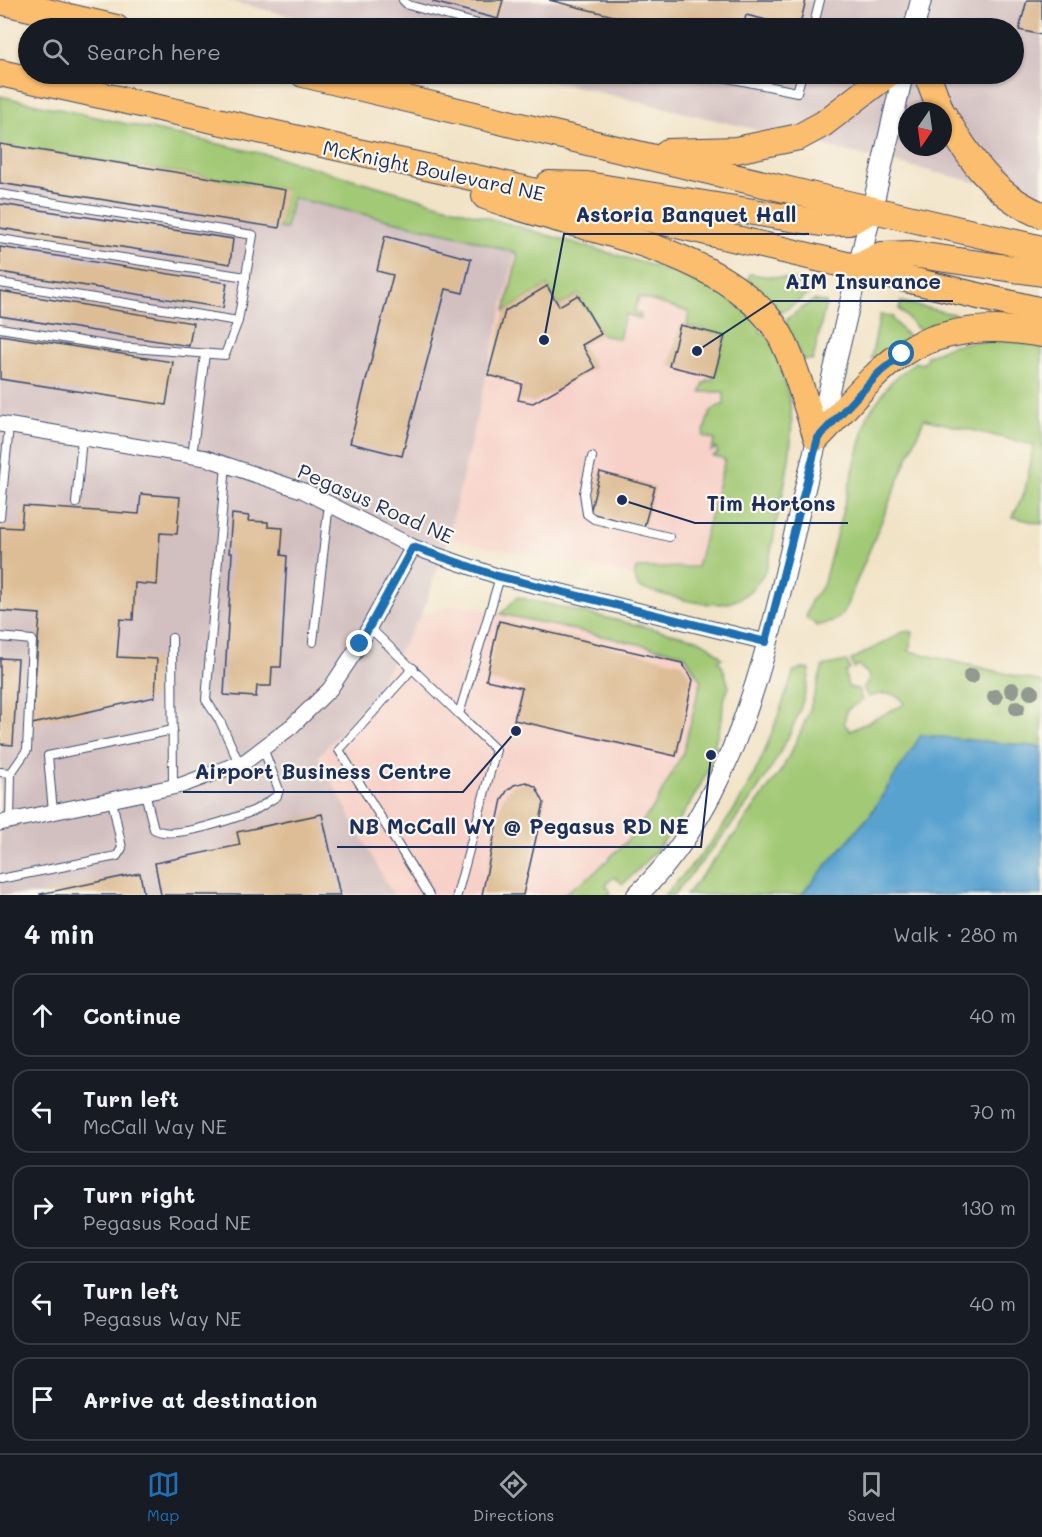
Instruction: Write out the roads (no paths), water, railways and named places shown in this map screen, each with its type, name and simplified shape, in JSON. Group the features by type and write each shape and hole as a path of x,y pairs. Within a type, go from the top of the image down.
{"main road":[{"path":"0,1 73,18"},
{"name":"McKnight Boulevard NE","path":"0,73 18,77"},
{"name":"McKnight Boulevard NE","path":"49,84 494,183 1042,312"},
{"path":"345,84 1042,249"},
{"path":"635,153 736,150 799,137 823,124 875,84"},
{"path":"931,84 938,102"},
{"path":"952,128 973,162 1000,192 1042,215"},
{"path":"401,163 494,199 640,244 701,267 730,283 773,324 783,341 818,438 880,372 902,354 921,343 952,334 996,329 1042,334"},
{"path":"494,183 587,185 821,223 849,222 872,210"},
{"path":"858,267 881,255 911,254 1042,273"}],"street":[{"path":"916,18 921,0"},
{"path":"637,895 652,881 692,827 725,768 752,696 818,438 901,84"},
{"name":"Pegasus Road NE","path":"5,425 192,456 226,465 304,491 413,547 500,577 766,642"},
{"path":"5,822 173,787 239,763 263,748 292,726 330,689 360,644 413,547"}],"lane":[{"path":"403,0 408,5 456,18"},
{"path":"816,18 820,0"},
{"path":"757,84 797,92 799,84"},
{"path":"0,194 254,235 238,321 225,356 118,347 0,328"},
{"path":"0,239 246,277"},
{"path":"0,283 238,321"},
{"path":"192,456 205,354"},
{"path":"0,517 5,425"},
{"path":"76,503 82,438"},
{"path":"592,457 584,493 587,514 594,519 669,537"},
{"path":"226,465 206,700 220,721 239,763"},
{"path":"313,642 329,503"},
{"path":"459,714 500,577"},
{"path":"369,627 496,750 457,895"},
{"path":"0,638 33,640 27,750 11,773 5,822"},
{"path":"172,638 173,787"},
{"path":"413,668 339,750 429,895"},
{"path":"53,812 48,756 173,730"},
{"path":"145,793 154,829 160,834 180,832 255,810 277,796 279,790 263,748"},
{"path":"0,772 11,773"},
{"path":"0,879 117,856 122,848 112,800"}],"water":[{"path":"921,735 1042,747 1042,895 801,895 870,815"}],"place":[{"name":"Astoria Banquet Hall","path":"544,340"},
{"name":"AIM Insurance","path":"697,351"},
{"name":"Tim Hortons","path":"622,500"},
{"name":"Airport Business Centre","path":"516,731"},
{"name":"NB McCall WY @ Pegasus RD NE","path":"711,755"}]}
